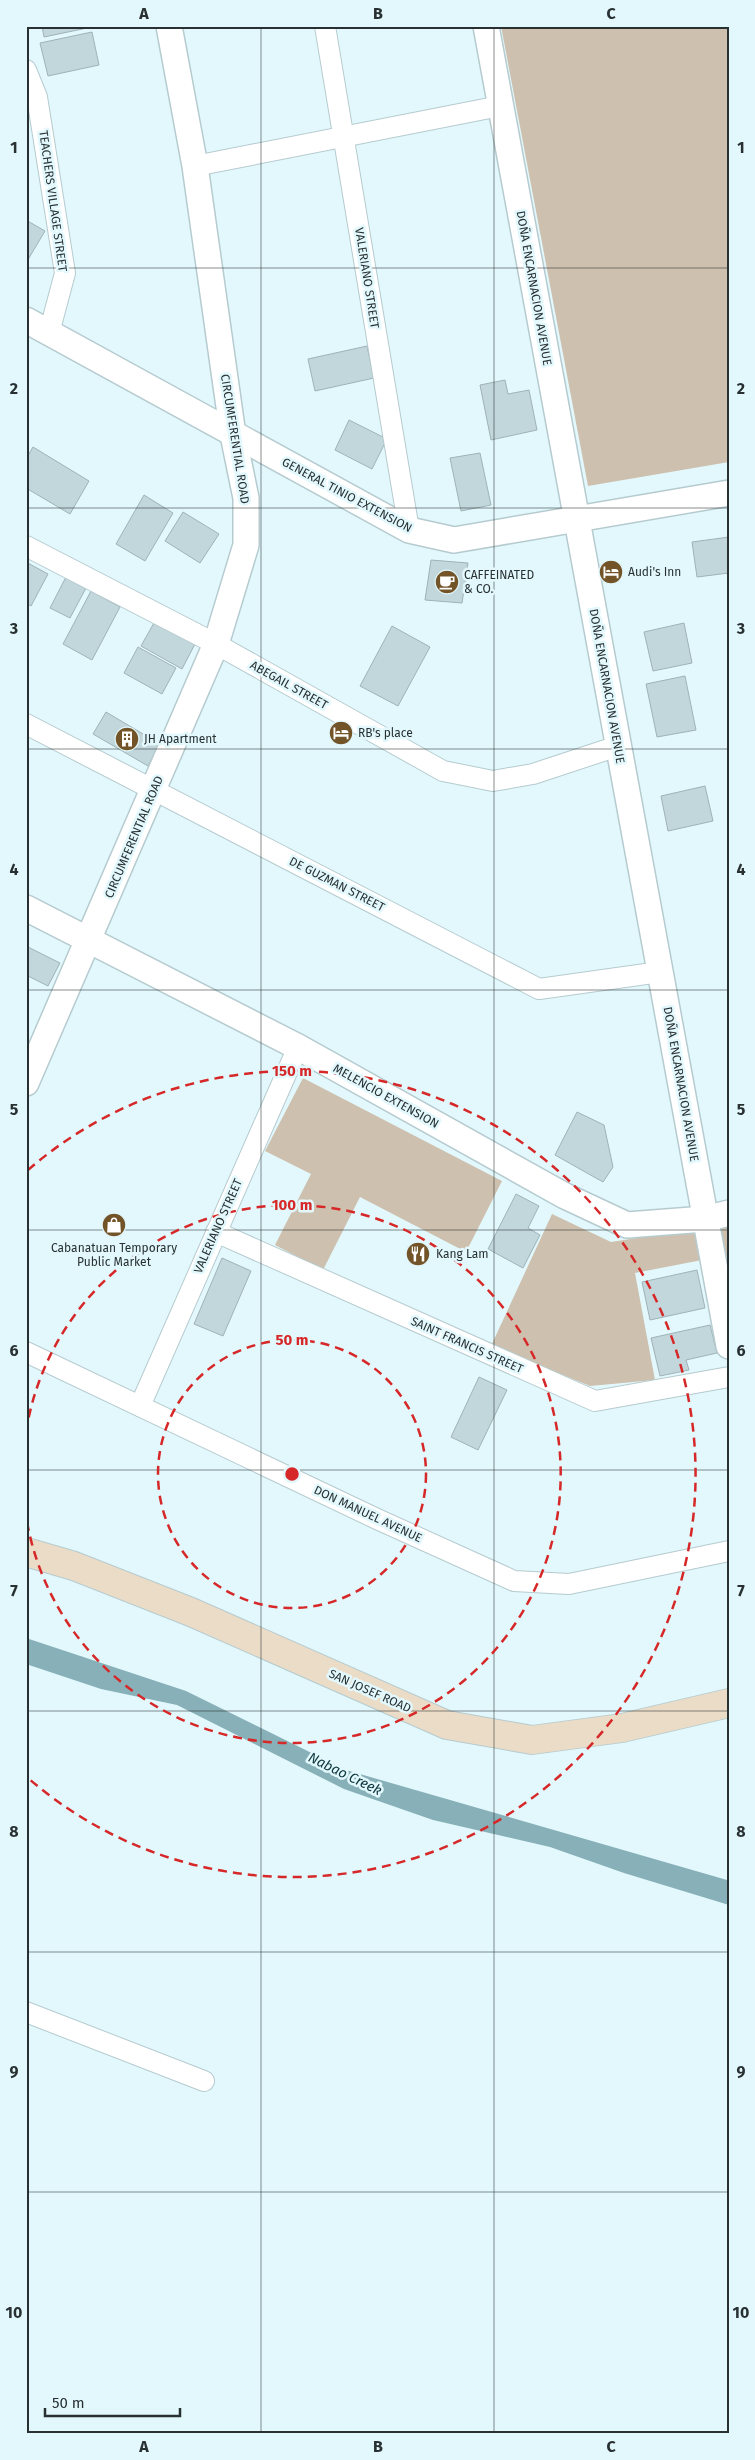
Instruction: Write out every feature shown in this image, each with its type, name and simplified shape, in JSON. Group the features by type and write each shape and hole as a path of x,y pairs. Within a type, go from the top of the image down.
{"main road":[{"name":"SAN JOSEF ROAD","path":"26,1552 74,1566 191,1612 447,1725 532,1740 622,1728 729,1703"}],"street":[{"name":"CIRCUMFERENTIAL ROAD","path":"26,1083 216,644 246,544 246,498 233,435 195,166 169,26"},
{"name":"VALERIANO STREET","path":"324,26 409,530"},
{"name":"DOÑA ENCARNACION AVENUE","path":"486,26 660,972 717,1216 729,1346"},
{"name":"TEACHERS VILLAGE STREET","path":"26,70 37,97 65,274 49,333"},
{"path":"195,166 500,106"},
{"name":"GENERAL TINIO EXTENSION","path":"26,320 409,530 454,540 577,521 729,493"},
{"name":"ABEGAIL STREET","path":"26,546 216,644 443,772 493,781 533,774 618,746"},
{"name":"DE GUZMAN STREET","path":"26,724 539,989 660,972"},
{"name":"MELENCIO EXTENSION","path":"26,908 298,1047 565,1196 627,1225 717,1216"},
{"name":"VALERIANO STREET","path":"140,1406 298,1047"},
{"name":"SAINT FRANCIS STREET","path":"216,1232 595,1401 729,1377"},
{"name":"DON MANUEL AVENUE","path":"26,1352 377,1519 514,1581 569,1584 729,1551"},
{"path":"26,2012 204,2081"}],"shaded area":[{"path":"501,26 729,26 729,462 588,486"},
{"path":"303,1078 502,1181 466,1252 360,1197 323,1270 275,1245 311,1174 265,1151"},
{"path":"552,1214 611,1242 694,1229 702,1260 635,1273 655,1380 590,1386 491,1346"},
{"path":"729,1224 729,1268 719,1226"}],"water":[{"name":"Nabao Creek","path":"26,1638 186,1691 346,1770 727,1880 729,1905 624,1873 550,1847 433,1820 344,1789 177,1705 101,1689 26,1664"}],"building":[{"path":"42,26 91,26 92,27 44,37"},
{"path":"92,32 99,65 48,76 40,43"},
{"path":"26,220 45,231 26,263"},
{"path":"367,346 374,378 315,391 308,359"},
{"path":"505,380 508,394 529,390 537,430 491,440 480,385"},
{"path":"349,420 387,439 372,469 335,450"},
{"path":"33,447 89,481 70,514 26,488 26,459"},
{"path":"480,453 491,505 461,511 450,458"},
{"path":"144,495 173,513 145,561 116,544"},
{"path":"183,512 219,534 200,563 165,541"},
{"path":"729,537 729,573 697,577 692,542"},
{"name":"CAFFEINATED & CO.","path":"431,560 468,563 462,603 425,600"},
{"path":"26,562 48,574 31,606 26,603"},
{"path":"66,577 86,588 70,618 50,608"},
{"path":"91,591 120,607 92,660 63,644"},
{"path":"155,621 195,644 182,669 141,646"},
{"path":"684,623 692,663 653,671 644,632"},
{"path":"392,626 430,647 398,706 360,686"},
{"path":"138,647 176,668 162,694 124,673"},
{"path":"685,676 696,730 657,737 646,684"},
{"name":"JH Apartment","path":"106,712 160,744 148,766 93,734"},
{"path":"705,786 713,821 668,831 661,796"},
{"path":"26,946 60,963 48,986 26,975"},
{"path":"577,1112 604,1125 613,1167 603,1182 555,1155"},
{"path":"516,1194 539,1206 528,1228 540,1235 523,1268 488,1249"},
{"path":"222,1258 251,1271 223,1336 194,1324"},
{"path":"697,1270 705,1308 650,1320 642,1282"},
{"path":"710,1325 717,1353 686,1360 689,1370 660,1376 651,1338"},
{"path":"479,1377 507,1390 478,1450 451,1437"}],"place":[{"name":"Audi's Inn","path":"611,572"},
{"name":"CAFFEINATED & CO.","path":"447,582"},
{"name":"RB's place","path":"341,733"},
{"name":"JH Apartment","path":"127,739"},
{"name":"Cabanatuan Temporary Public Market","path":"114,1225"},
{"name":"Kang Lam","path":"418,1254"}]}
